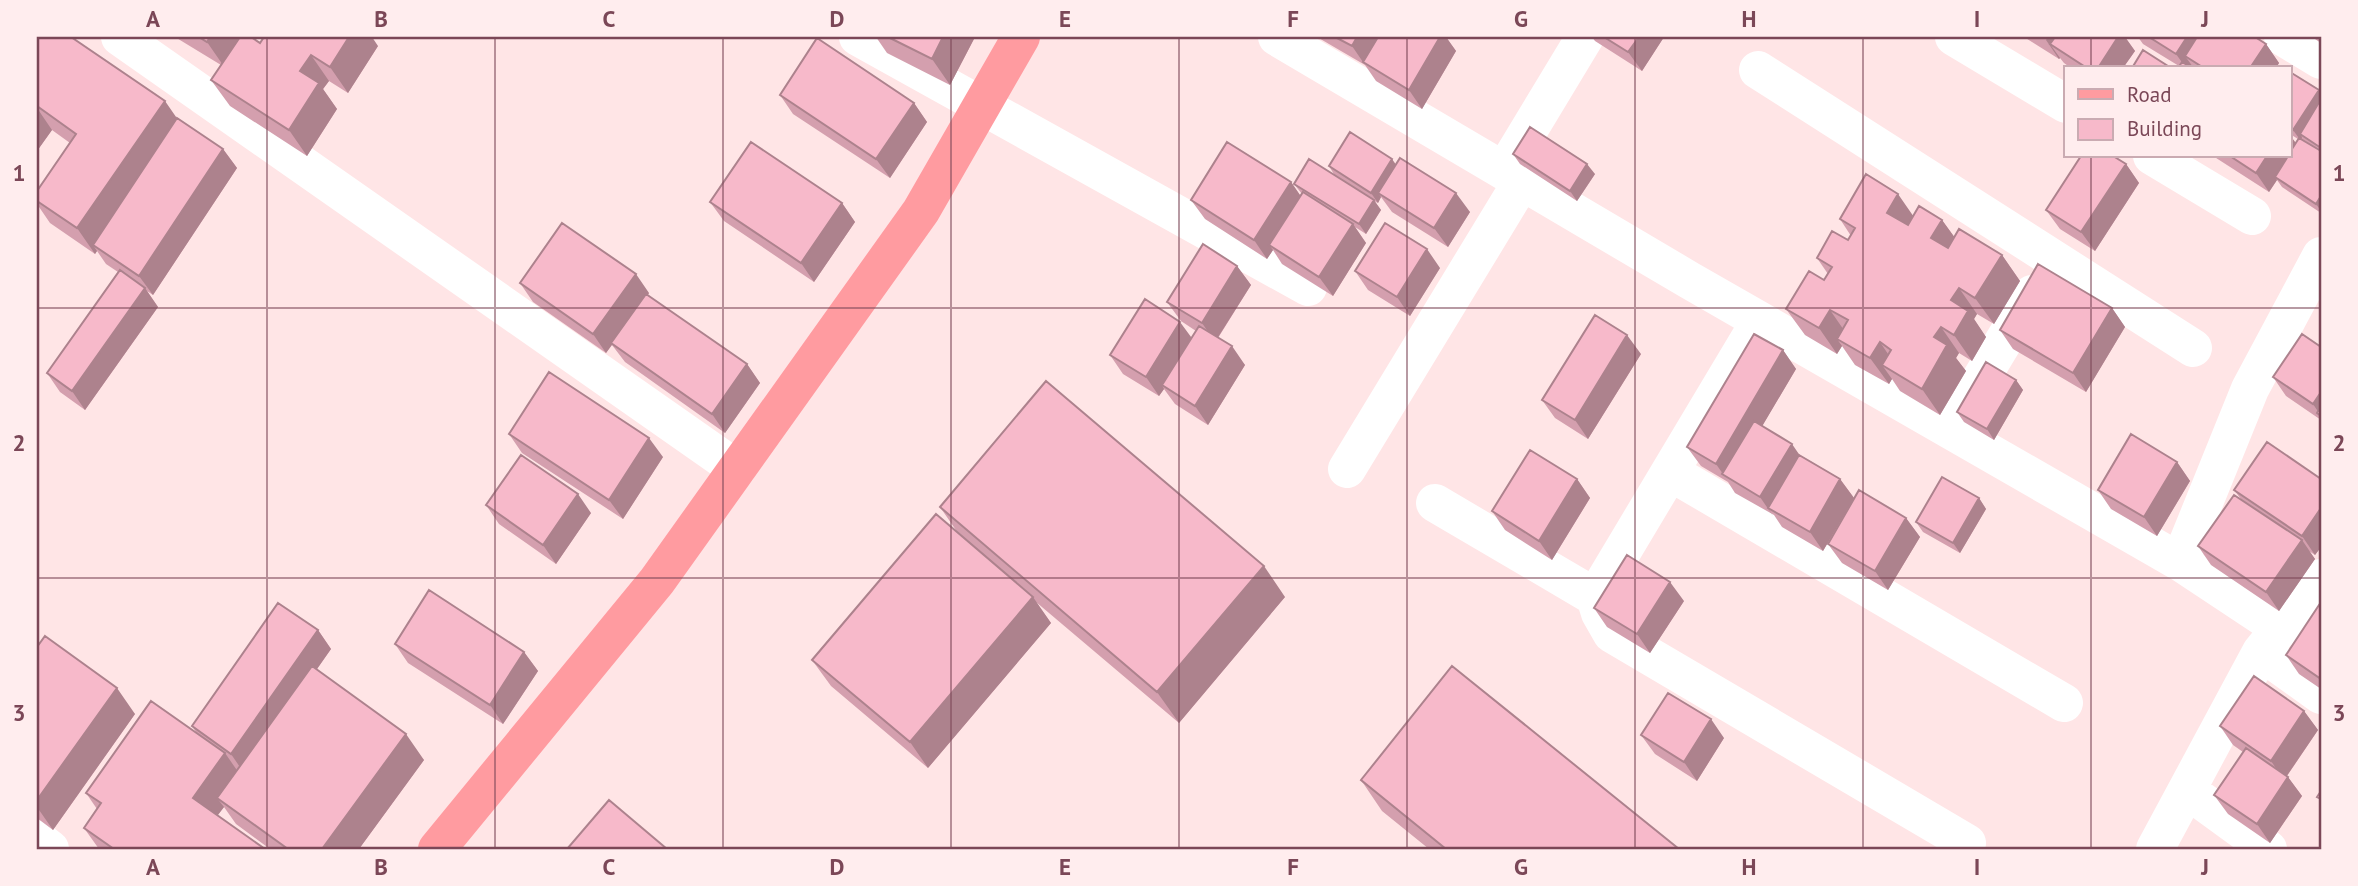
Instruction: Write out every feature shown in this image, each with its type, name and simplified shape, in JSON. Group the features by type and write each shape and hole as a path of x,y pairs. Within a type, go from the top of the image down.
{"main road":[{"path":"437,849 657,581 921,211 1021,37"}],"street":[{"path":"120,37 737,469"},
{"path":"858,37 1308,287"},
{"path":"1278,37 1760,321 2180,562 2271,641 2321,695"},
{"path":"1348,469 1513,176 1585,37"},
{"path":"1954,37 2064,103"},
{"path":"2283,37 2321,61"},
{"path":"1758,70 2193,348"},
{"path":"2155,158 2252,216"},
{"path":"2180,562 2250,389 2321,256"},
{"path":"1950,430 2053,260"},
{"path":"1595,597 1760,321"},
{"path":"1670,472 2064,703"},
{"path":"1435,503 1595,597 1600,613 1612,634 1967,844"},
{"path":"2155,849 2271,641 2321,578"},
{"path":"2187,790 2267,849"},
{"path":"37,839 50,849"}],"building":[{"path":"37,37 71,37 165,101 77,228 37,201 37,191 76,134 37,106"},
{"path":"240,37 251,37 260,43 264,37 349,37 330,67 311,55 300,71 319,83 289,130 211,80"},
{"path":"888,37 943,37 932,59"},
{"path":"1335,37 1357,37 1352,46"},
{"path":"1378,37 1440,37 1409,90 1363,62"},
{"path":"1604,37 1639,37 1628,52"},
{"path":"2055,37 2118,37 2099,66 2084,66 2050,44"},
{"path":"2149,37 2187,37 2176,54"},
{"path":"2197,37 2255,37 2266,44 2251,66 2201,66 2185,56"},
{"path":"817,38 914,103 876,159 780,95"},
{"path":"2143,50 2168,66 2133,66"},
{"path":"2292,73 2319,90 2292,129"},
{"path":"2321,99 2321,148 2300,134"},
{"path":"177,118 223,149 139,276 93,245"},
{"path":"1530,127 1587,164 1570,191 1513,154"},
{"path":"1350,132 1392,159 1371,193 1329,166"},
{"path":"2299,138 2321,151 2321,196 2316,204 2275,177 2287,158 2292,158 2292,149"},
{"path":"751,142 842,203 801,263 710,202"},
{"path":"1227,142 1291,182 1254,240 1191,200"},
{"path":"1400,158 1456,193 1434,228 1378,193"},
{"path":"2080,158 2116,158 2126,164 2081,232 2046,210"},
{"path":"2233,158 2266,158 2256,173"},
{"path":"1309,159 1374,200 1359,224 1294,184"},
{"path":"1866,174 1898,194 1887,213 1908,225 1919,206 1942,220 1931,238 1948,248 1959,229 2002,255 1975,298 1959,288 1951,300 1968,311 1954,335 1941,327 1934,337 1947,345 1922,389 1882,365 1891,350 1880,342 1870,358 1837,339 1848,320 1830,310 1819,328 1786,309 1809,271 1824,280 1832,267 1817,258 1832,231 1848,240 1855,228 1840,219"},
{"path":"1303,192 1353,224 1319,277 1269,245"},
{"path":"562,223 636,274 593,334 520,283"},
{"path":"1385,223 1427,249 1397,297 1355,271"},
{"path":"1203,244 1237,266 1202,323 1167,302"},
{"path":"2038,264 2112,308 2073,373 2000,330"},
{"path":"120,270 145,288 72,391 47,373"},
{"path":"646,294 747,364 712,414 611,343"},
{"path":"1145,299 1180,322 1146,377 1110,355"},
{"path":"1595,315 1627,335 1575,420 1542,400"},
{"path":"1199,326 1232,346 1195,406 1162,385"},
{"path":"1754,334 1783,350 1716,464 1687,447"},
{"path":"2302,334 2321,347 2321,392 2313,404 2273,377"},
{"path":"1986,362 2016,380 1987,429 1957,412"},
{"path":"549,372 649,438 609,500 509,434"},
{"path":"1046,381 1264,566 1157,692 940,507"},
{"path":"1754,421 1792,444 1760,497 1722,474"},
{"path":"2131,434 2177,462 2144,517 2098,490"},
{"path":"2267,442 2321,479 2321,508 2302,536 2234,490"},
{"path":"1530,450 1577,479 1539,541 1492,511"},
{"path":"521,455 578,494 543,545 486,505"},
{"path":"1799,455 1840,479 1810,532 1768,508"},
{"path":"1942,477 1979,498 1953,543 1916,522"},
{"path":"1859,490 1906,518 1875,571 1828,544"},
{"path":"2234,495 2302,540 2266,592 2198,546"},
{"path":"936,514 1033,597 910,742 812,660"},
{"path":"1627,555 1670,582 1637,634 1594,608"},
{"path":"429,590 524,652 490,705 395,644"},
{"path":"278,603 318,630 231,754 192,726"},
{"path":"2319,605 2321,607 2321,679 2286,655"},
{"path":"45,636 117,688 37,800 37,647"},
{"path":"312,666 406,734 322,849 288,849 217,798"},
{"path":"1452,666 1679,849 1446,849 1361,780"},
{"path":"2254,676 2304,711 2271,761 2220,726"},
{"path":"1668,693 1711,719 1684,762 1641,735"},
{"path":"151,701 225,753 193,798 265,849 114,849 84,828 101,803 86,793"},
{"path":"2246,748 2288,777 2257,824 2214,795"},
{"path":"609,800 667,849 567,849"}]}
